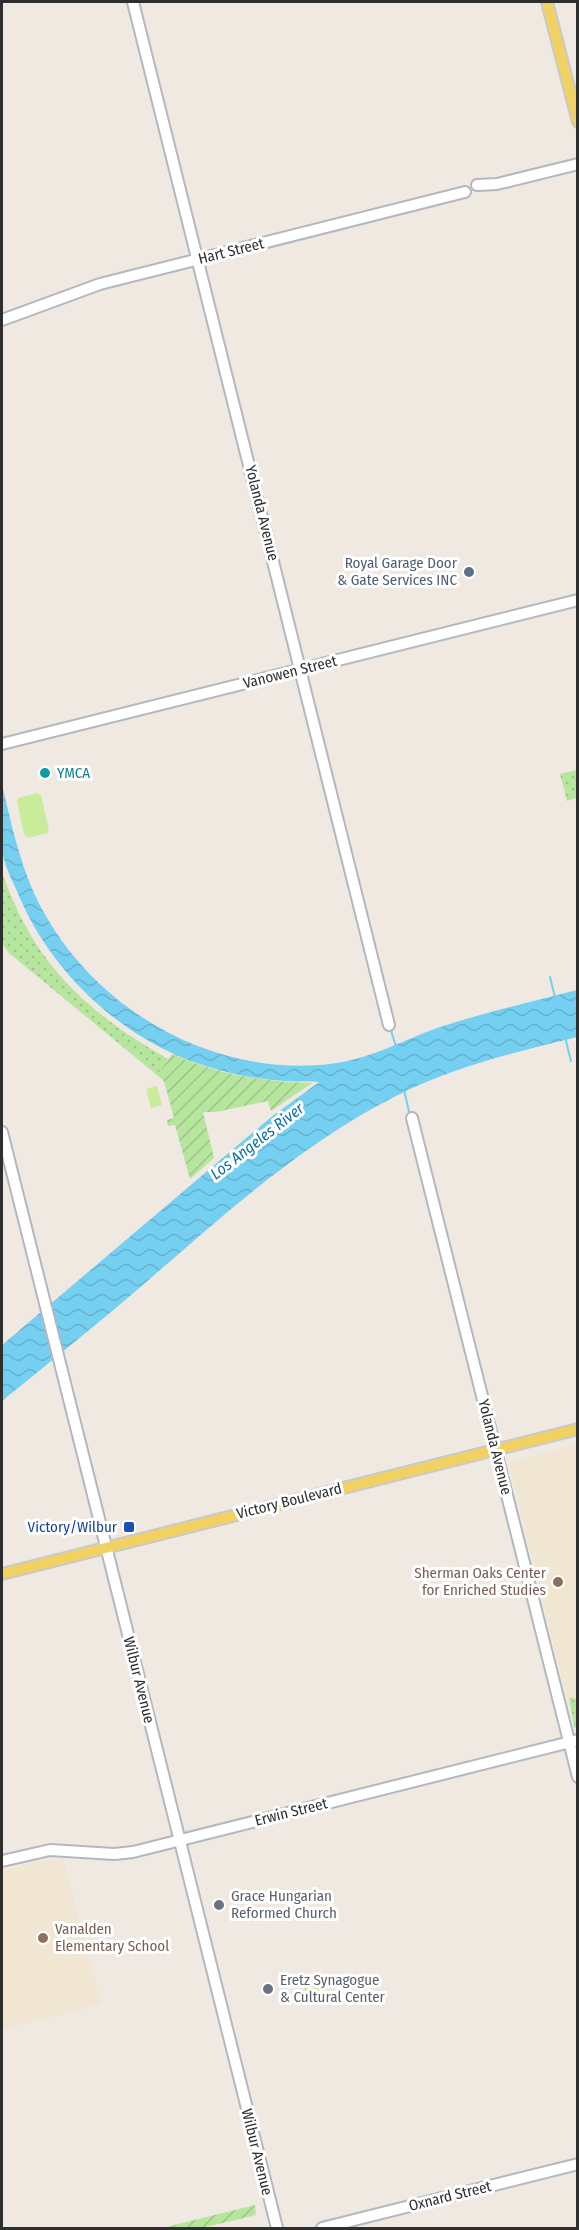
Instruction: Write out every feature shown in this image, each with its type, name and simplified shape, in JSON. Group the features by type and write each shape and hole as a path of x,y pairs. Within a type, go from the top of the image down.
{"main road":[{"path":"547,2 578,122"},
{"name":"Victory Boulevard","path":"2,1574 578,1429"}],"street":[{"name":"Yolanda Avenue","path":"133,2 389,1026"},
{"path":"478,189 578,164"},
{"name":"Hart Street","path":"2,320 100,284 465,192"},
{"name":"Vanowen Street","path":"2,744 578,600"},
{"name":"Yolanda Avenue","path":"412,1118 573,1741 578,1777"},
{"name":"Wilbur Avenue","path":"2,1132 5,1159 60,1363 277,2229"},
{"name":"Erwin Street","path":"2,1861 50,1850 124,1854 573,1741"},
{"name":"Oxnard Street","path":"322,2229 578,2164"}],"shaded area":[{"name":"Sherman Oaks Center for Enriched Studies","path":"577,1445 577,1730 574,1727 510,1466 512,1462"},
{"name":"Vanalden Elementary School","path":"63,1859 101,2004 2,2030 2,1871 45,1860"}],"green space":[{"path":"577,770 577,798 567,801 560,774"},
{"path":"37,793 41,795 49,830 47,833 28,838 24,835 17,801 18,798"},
{"path":"2,872 29,933 66,982 112,1023 168,1059 157,1075 9,953 2,944"},
{"path":"172,1054 206,1067 240,1076 312,1083 271,1111 268,1101 216,1112 203,1112 214,1158 190,1179 175,1125 168,1126 167,1120 174,1118 164,1081 157,1075"},
{"path":"157,1086 162,1105 151,1108 146,1089"},
{"path":"569,1697 577,1699 577,1728 574,1727"},
{"path":"321,1975 325,1991 306,1996 302,1980"},
{"path":"255,2205 256,2215 202,2228 162,2228"}],"water":[{"name":"Los Angeles River","path":"2,784 28,879 42,909 65,945 94,978 126,1006 163,1030 202,1048 243,1060 286,1065 344,1062 437,1028 577,990 577,1037 508,1055 440,1077 396,1096 330,1134 239,1202 115,1309 2,1401 2,1345 270,1118 319,1082 253,1077 219,1070 186,1059 125,1026 97,1004 50,952 32,922 10,876 2,848"}],"waterway":[{"path":"550,977 555,997"},
{"path":"390,1028 396,1046"},
{"path":"565,1037 571,1061"},
{"path":"404,1090 410,1116"}],"place":[{"name":"Royal Garage Door & Gate Services INC","path":"469,572"},
{"name":"YMCA","path":"45,773"},
{"name":"Victory/Wilbur","path":"129,1527"},
{"name":"Sherman Oaks Center for Enriched Studies","path":"558,1582"},
{"name":"Grace Hungarian Reformed Church","path":"219,1905"},
{"name":"Vanalden Elementary School","path":"43,1938"},
{"name":"Eretz Synagogue & Cultural Center","path":"268,1989"}]}
